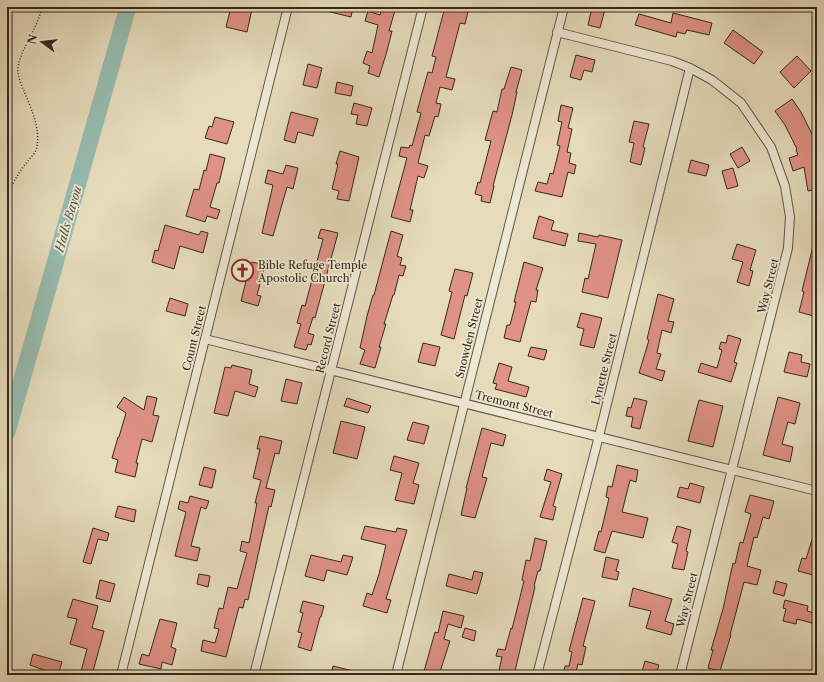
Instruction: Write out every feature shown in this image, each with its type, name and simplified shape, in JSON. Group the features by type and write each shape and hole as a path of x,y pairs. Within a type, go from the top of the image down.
{"street":[{"name":"Count Street","path":"121,675 288,7"},
{"name":"Record Street","path":"254,675 423,7"},
{"name":"Snowden Street","path":"396,675 564,7"},
{"name":"Way Street","path":"557,32 672,61 690,68 712,80 741,103 772,148 785,186 790,216 787,255 680,675"},
{"name":"Lynette Street","path":"537,675 599,436 690,68"},
{"name":"Tremont Street","path":"205,339 599,436 731,471 817,491"}],"path":[{"path":"7,194 26,163 36,152 38,131 20,81 18,68 26,43 40,16 42,7"}],"building":[{"path":"231,7 252,9 247,32 226,27"},
{"path":"323,7 353,7 351,17 322,10"},
{"path":"382,7 396,7 389,31 392,31 379,77 368,73 370,66 363,63 367,51 372,53 378,25 365,21 368,11 380,15"},
{"path":"445,7 469,7 465,24 460,23 446,77 455,79 452,90 440,87 436,103 441,104 438,117 435,116 429,136 425,135 418,163 428,166 424,178 418,176 410,210 413,210 410,222 391,217 407,158 399,156 401,147 409,148 410,145 412,146 421,113 417,112 428,72 432,73 436,57 432,56"},
{"path":"592,7 605,9 600,28 588,25"},
{"path":"673,13 712,23 709,35 687,30 685,34 677,32 676,37 635,25 639,14 671,23"},
{"path":"733,30 763,52 754,64 724,43"},
{"path":"576,55 595,60 592,72 584,70 581,80 570,77"},
{"path":"797,56 811,71 794,88 780,72"},
{"path":"308,64 322,68 317,88 303,85"},
{"path":"511,67 522,70 490,203 481,201 482,196 475,194 478,182 480,183 491,141 485,140 493,111 497,112 502,89 504,89"},
{"path":"337,82 353,86 351,96 335,93"},
{"path":"792,99 801,112 817,144 817,189 808,191 804,167 793,171 789,158 798,155 797,149 785,125 775,111"},
{"path":"354,103 372,108 367,126 356,124 358,115 351,114"},
{"path":"561,105 573,108 568,128 572,129 567,152 571,153 569,163 576,165 574,174 568,172 562,197 535,191 538,182 547,184 550,173 553,174 560,146 557,145 562,122 558,121"},
{"path":"291,112 318,119 313,136 298,132 295,143 284,140"},
{"path":"215,117 234,122 227,144 205,138 209,126 212,127"},
{"path":"634,121 649,124 643,147 645,148 641,165 630,162 634,143 629,142"},
{"path":"742,147 750,161 738,168 730,154"},
{"path":"340,151 359,157 349,201 337,199 339,191 332,189 338,164 336,164"},
{"path":"210,154 225,158 219,183 217,183 210,207 220,210 217,219 207,216 205,222 186,216 194,189 199,190"},
{"path":"691,160 709,165 706,176 688,172"},
{"path":"286,165 298,168 293,189 287,187 273,236 262,233 273,185 265,183 268,170 283,174"},
{"path":"733,168 738,186 727,189 722,171"},
{"path":"539,216 554,221 551,230 568,234 565,246 533,238"},
{"path":"165,225 199,235 201,231 208,233 203,253 180,246 174,269 152,262 155,250 158,251"},
{"path":"321,229 338,233 315,318 313,317 308,333 314,335 311,345 308,344 306,350 294,347 301,324 297,323 302,305 305,306 323,239 318,238"},
{"path":"391,231 403,235 397,256 402,258 400,265 406,266 403,276 399,275 384,324 386,324 379,347 381,347 375,368 360,364 365,350 360,348 367,316"},
{"path":"579,233 598,237 599,235 622,240 608,298 582,292 585,278 588,279 596,244 578,241"},
{"path":"814,242 817,242 817,317 799,312 804,292 802,291"},
{"path":"737,244 756,250 750,270 753,271 749,286 737,282 743,262 732,259"},
{"path":"252,262 265,265 257,295 261,296 258,306 241,301 246,281 239,280 241,272 249,274"},
{"path":"524,262 543,268 536,290 538,290 536,302 531,301 520,342 504,338 507,325 510,325"},
{"path":"455,269 473,273 467,296 465,295 454,339 441,335 452,292 449,291"},
{"path":"658,294 674,299 668,321 674,322 671,333 662,330 657,353 661,354 656,369 665,371 662,381 639,373 649,340 647,339"},
{"path":"170,298 188,304 185,316 166,311"},
{"path":"581,313 602,318 594,348 580,345 584,329 577,327"},
{"path":"728,335 741,339 734,362 737,363 731,382 698,372 701,363 717,368 722,350 719,349 721,342 726,343"},
{"path":"423,343 440,347 435,366 418,362"},
{"path":"531,347 547,350 544,360 528,356"},
{"path":"789,352 802,355 801,362 810,364 807,377 784,372"},
{"path":"499,363 512,367 508,381 529,387 526,397 495,389 497,384 493,383"},
{"path":"232,365 252,370 249,384 258,387 255,397 235,391 228,416 214,413 225,367 231,368"},
{"path":"286,379 302,383 297,404 281,401"},
{"path":"147,396 157,398 153,415 159,416 152,442 142,439 136,463 138,463 135,477 115,472 118,460 112,458 126,413 117,407 124,397 144,410"},
{"path":"778,397 800,403 795,424 788,422 782,444 793,447 790,462 763,455"},
{"path":"347,398 371,406 368,413 344,406"},
{"path":"634,398 647,401 640,429 631,427 633,417 626,416 628,407 631,408"},
{"path":"699,400 723,406 713,447 688,441"},
{"path":"341,421 365,427 357,459 333,453"},
{"path":"413,422 429,426 424,444 407,440"},
{"path":"482,428 506,435 503,446 491,443 482,477 487,478 475,518 461,515 466,488"},
{"path":"260,436 282,441 279,454 275,453 266,488 275,490 271,507 269,506 248,600 245,599 243,608 239,607 226,657 201,651 203,640 215,643 219,629 214,628 219,608 223,609 228,587 237,589 247,553 240,551 242,541 249,543 257,503 255,503 261,480 253,478 260,449 257,449"},
{"path":"394,456 419,463 413,483 419,485 414,504 395,500 402,473 390,470"},
{"path":"617,465 638,470 636,482 630,480 622,512 648,518 643,538 612,531 605,553 594,550 599,531 601,532 609,498 606,497 608,486 612,487"},
{"path":"204,467 216,470 212,488 199,485"},
{"path":"547,469 562,474 553,506 556,507 553,520 540,517 551,482 544,480"},
{"path":"690,483 704,487 700,503 677,497 680,487 688,489"},
{"path":"750,495 774,501 769,519 763,517 757,538 754,537 747,566 761,570 757,585 744,582 731,635 720,671 708,668 713,650 711,650 723,609 733,563 735,564 740,542 743,543 751,514 745,512"},
{"path":"190,496 209,501 206,509 201,507 191,546 200,548 197,561 175,556 186,512 178,509 180,501 188,503"},
{"path":"118,506 136,510 134,522 115,517"},
{"path":"365,526 396,532 397,528 407,530 386,599 391,600 387,613 363,606 367,593 372,595 386,545 361,539"},
{"path":"677,526 691,530 686,551 688,552 684,570 672,568 678,544 672,542"},
{"path":"93,528 109,533 107,541 98,539 91,564 83,562"},
{"path":"815,530 817,531 817,576 798,571 802,558 806,559"},
{"path":"535,538 547,541 540,571 538,571 534,586 514,675 498,675 502,657 496,656 498,649 505,650 511,628 512,629 524,581 522,580 526,560 530,561"},
{"path":"311,555 341,562 343,555 353,557 347,575 327,570 324,581 305,576"},
{"path":"606,557 619,560 616,571 619,572 617,580 602,577"},
{"path":"474,571 483,573 477,594 446,586 449,574 472,580"},
{"path":"199,574 210,576 208,587 197,584"},
{"path":"100,580 115,584 110,602 96,598"},
{"path":"776,581 787,584 784,596 773,593"},
{"path":"633,588 672,599 665,621 674,624 671,635 646,628 651,611 629,606"},
{"path":"583,598 595,601 583,646 586,647 582,665 578,664 575,675 563,675 565,666 569,666 572,652 569,651"},
{"path":"73,599 98,606 92,628 104,631 92,675 80,675 87,649 70,644 77,619 67,617"},
{"path":"785,600 808,606 807,611 814,613 812,623 797,619 796,624 783,621 786,609 783,608"},
{"path":"303,601 324,606 311,651 298,647 302,633 298,632 303,613 300,612"},
{"path":"443,611 464,616 461,628 448,624 444,639 450,641 439,675 423,675 435,632 438,633"},
{"path":"160,619 177,623 171,647 176,649 172,665 162,662 161,669 139,664 142,654 149,656"},
{"path":"465,628 476,631 474,641 462,637"},
{"path":"33,654 62,662 58,675 30,665"},
{"path":"645,661 659,665 656,675 641,675"},
{"path":"333,666 357,672 357,675 331,675"}],"waterway":[{"name":"Halls Bayou","path":"7,432 128,7"}],"place":[{"name":"Bible Refuge Temple Apostolic Church","path":"243,271"}]}
